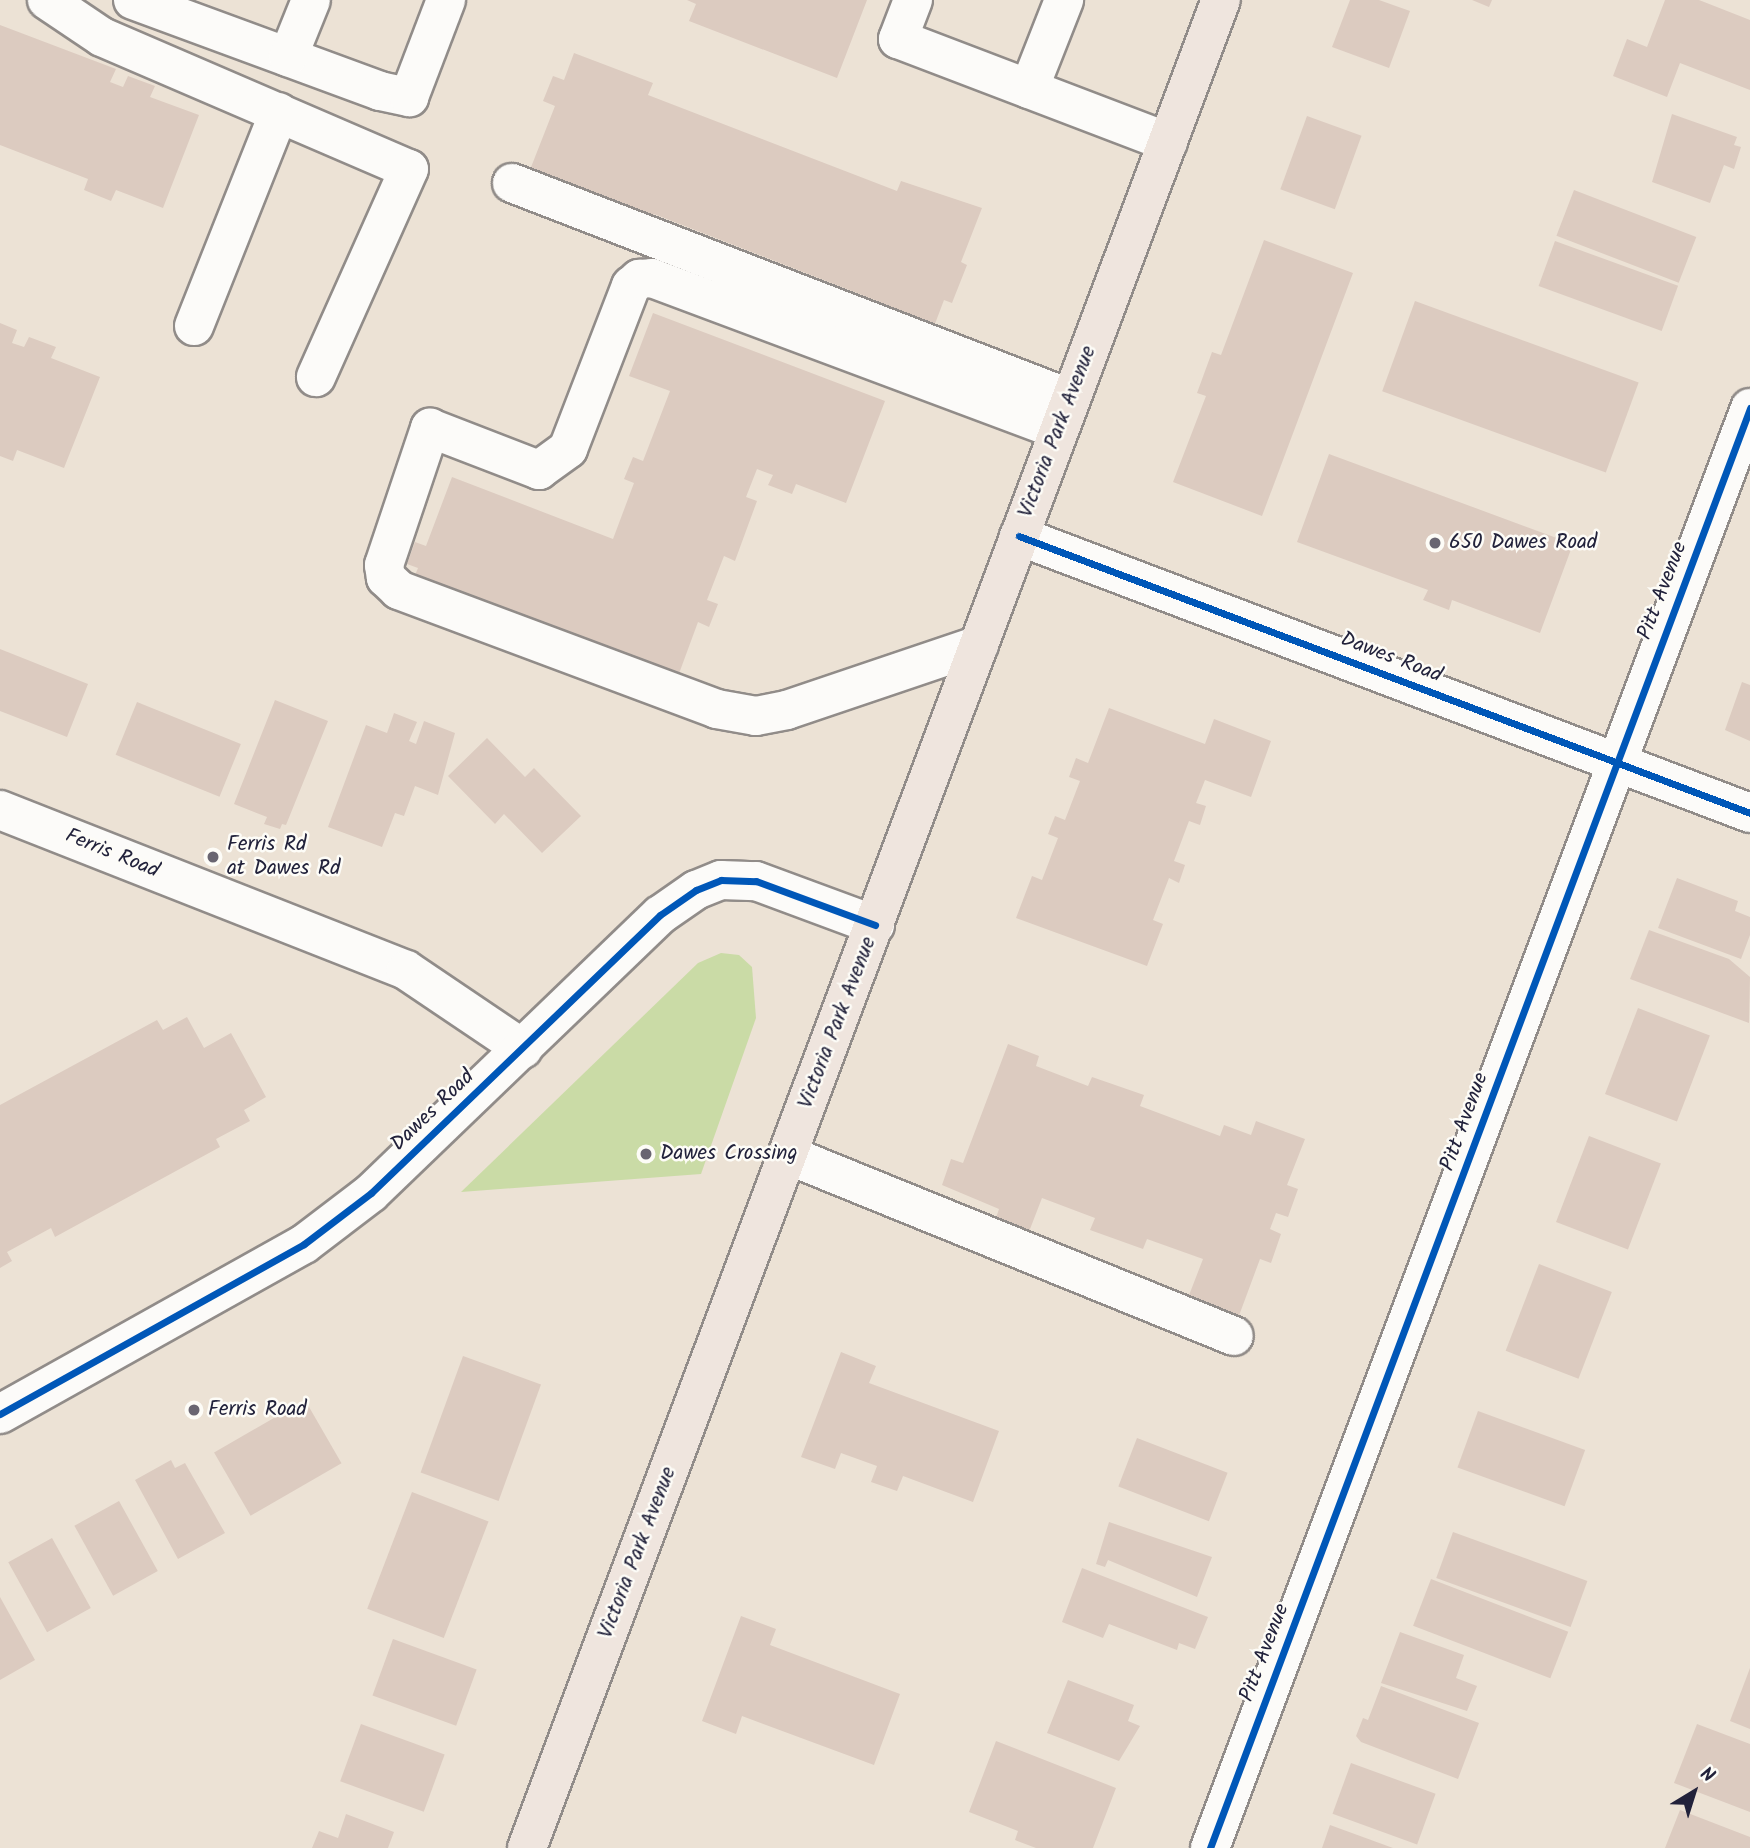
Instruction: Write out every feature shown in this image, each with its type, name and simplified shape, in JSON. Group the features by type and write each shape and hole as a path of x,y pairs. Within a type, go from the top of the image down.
{"main road":[{"name":"Victoria Park Avenue","path":"527,1848 1222,0"}],"street":[{"path":"47,0 102,37 409,169 316,377"},
{"path":"133,0 288,57 409,97 446,0"},
{"path":"288,57 312,0"},
{"path":"913,0 898,39 1168,142"},
{"path":"1029,89 1064,0"},
{"path":"194,326 279,112"},
{"path":"512,183 1065,414"},
{"path":"979,645 787,710 756,716 717,709 399,590 386,578 384,565 430,428 539,470 568,449 631,286 639,279 652,278 1065,414"},
{"name":"Pitt Avenue","path":"1210,1848 1536,975 1619,765 1750,408"},
{"name":"Dawes Road","path":"1019,536 1750,813"},
{"name":"Ferris Road","path":"0,810 406,970 523,1049"},
{"name":"Dawes Road","path":"0,1414 304,1244 371,1193 660,915 705,885 739,879 765,883 875,925"},
{"path":"789,1155 1234,1336"}],"green space":[{"path":"721,953 739,955 752,967 756,1018 701,1174 461,1192 698,963"}],"building":[{"path":"687,0 867,0 837,78 689,21 696,4"},
{"path":"1350,0 1379,0 1410,11 1389,68 1332,47"},
{"path":"1472,0 1492,0 1489,7"},
{"path":"1665,0 1699,0 1750,20 1750,90 1680,63 1667,97 1613,76 1627,39 1647,47"},
{"path":"0,25 116,69 110,82 123,87 128,76 155,86 150,97 199,115 163,208 116,190 111,201 84,190 88,179 0,145"},
{"path":"574,53 653,83 648,95 897,191 901,181 982,208 961,262 967,265 952,303 944,300 930,337 875,316 880,302 654,214 650,224 526,180 555,106 543,101 553,76 564,80"},
{"path":"1672,114 1737,137 1734,145 1741,147 1734,169 1724,165 1710,203 1652,182"},
{"path":"1307,116 1362,136 1335,209 1280,189"},
{"path":"1574,190 1696,237 1679,283 1556,236"},
{"path":"1264,240 1353,273 1262,516 1173,482 1206,396 1197,393 1212,352 1221,355"},
{"path":"1555,241 1678,286 1662,331 1539,286"},
{"path":"1415,301 1639,382 1606,473 1382,391"},
{"path":"653,313 885,401 846,503 796,484 792,494 768,485 773,475 757,469 746,497 757,501 735,561 724,556 707,600 718,604 709,627 698,622 677,679 413,580 418,568 407,564 415,542 426,546 452,477 613,539 634,483 624,479 633,457 643,461 670,391 629,376"},
{"path":"0,323 17,330 12,343 24,347 29,337 56,347 51,358 100,377 64,468 17,450 13,461 0,456"},
{"name":"650 Dawes Road","path":"1329,454 1573,544 1540,633 1452,600 1449,610 1423,600 1428,590 1297,542"},
{"path":"0,649 88,684 67,737 0,711"},
{"path":"1742,682 1750,685 1750,741 1725,730"},
{"path":"275,700 328,721 286,825 282,824 280,829 264,824 267,817 234,804"},
{"path":"137,702 241,744 219,797 116,755"},
{"path":"1109,708 1205,744 1214,719 1271,741 1251,797 1205,780 1196,803 1206,806 1200,825 1189,821 1174,861 1185,865 1179,883 1169,878 1153,920 1163,924 1147,966 1016,918 1032,876 1042,880 1058,838 1048,834 1055,816 1065,820 1080,781 1069,777 1076,758 1088,763"},
{"path":"394,713 417,722 409,741 416,744 424,721 455,733 438,795 415,786 404,816 395,813 382,847 328,827 366,725 387,733"},
{"path":"487,738 525,777 534,768 581,816 542,853 504,814 495,824 448,776"},
{"path":"1677,878 1738,901 1735,911 1750,917 1750,935 1741,959 1658,928"},
{"path":"1649,930 1729,959 1750,977 1749,1023 1630,979"},
{"path":"1638,1008 1710,1036 1677,1121 1605,1094"},
{"path":"187,1017 204,1048 231,1033 266,1097 244,1110 250,1121 216,1139 220,1147 55,1237 51,1228 7,1252 12,1261 0,1268 0,1105 157,1020 163,1030"},
{"path":"1008,1044 1039,1056 1036,1066 1088,1086 1092,1077 1144,1095 1140,1106 1220,1136 1224,1125 1251,1135 1256,1121 1305,1139 1287,1185 1298,1189 1288,1217 1276,1213 1270,1229 1281,1234 1271,1263 1260,1259 1237,1321 1186,1303 1203,1259 1147,1239 1143,1249 1090,1230 1095,1218 1042,1198 1025,1242 992,1230 999,1209 942,1185 951,1159 963,1163"},
{"path":"1589,1136 1661,1164 1628,1249 1556,1222"},
{"path":"1539,1264 1612,1292 1578,1379 1506,1351"},
{"path":"841,1352 876,1366 869,1383 999,1431 973,1502 903,1476 897,1491 871,1482 877,1466 841,1453 835,1469 801,1457"},
{"path":"463,1356 541,1384 499,1501 421,1473"},
{"path":"305,1400 342,1463 251,1516 214,1452"},
{"path":"1478,1411 1585,1450 1565,1506 1457,1467"},
{"path":"1137,1438 1228,1473 1209,1521 1118,1487"},
{"path":"171,1460 175,1468 185,1463 225,1533 178,1559 135,1480"},
{"path":"412,1492 489,1521 444,1638 367,1609"},
{"path":"119,1501 158,1571 113,1596 74,1526"},
{"path":"1109,1522 1212,1557 1197,1597 1108,1560 1105,1567 1096,1564"},
{"path":"1453,1532 1587,1581 1571,1627 1436,1578"},
{"path":"52,1538 91,1608 47,1632 8,1562"},
{"path":"1082,1568 1208,1617 1195,1649 1179,1643 1177,1650 1109,1624 1103,1638 1062,1622"},
{"path":"1431,1579 1568,1632 1550,1678 1413,1626"},
{"path":"0,1597 35,1660 0,1680"},
{"path":"741,1616 776,1629 770,1645 900,1694 874,1765 742,1716 736,1734 702,1721"},
{"path":"1400,1632 1464,1655 1456,1678 1477,1686 1467,1711 1381,1683"},
{"path":"393,1639 477,1669 456,1726 372,1695"},
{"path":"1750,1668 1750,1729 1730,1721"},
{"path":"1068,1680 1134,1705 1128,1721 1140,1726 1119,1761 1047,1733"},
{"path":"1381,1686 1479,1723 1458,1779 1361,1742 1356,1736 1363,1718 1368,1720"},
{"path":"361,1724 445,1754 424,1812 340,1781"},
{"path":"1697,1724 1750,1744 1750,1812 1674,1783"},
{"path":"996,1741 1116,1788 1093,1848 1036,1848 1015,1840 1018,1831 969,1812"},
{"path":"1351,1763 1436,1794 1417,1845 1333,1814"},
{"path":"1680,1810 1750,1837 1750,1848 1665,1848"},
{"path":"346,1814 394,1832 388,1848 312,1848 319,1831 338,1838"},
{"path":"1330,1825 1393,1848 1322,1848"}],"cycle path":[{"path":"1210,1848 1750,408"},
{"path":"1019,536 1750,813"},
{"path":"0,1414 304,1244 371,1193 660,915 696,890 721,880 756,881 875,925"}],"place":[{"name":"650 Dawes Road","path":"1435,543"},
{"name":"Ferris Rd at Dawes Rd","path":"213,857"},
{"name":"Dawes Crossing","path":"646,1154"},
{"name":"Ferris Road","path":"194,1410"}]}
